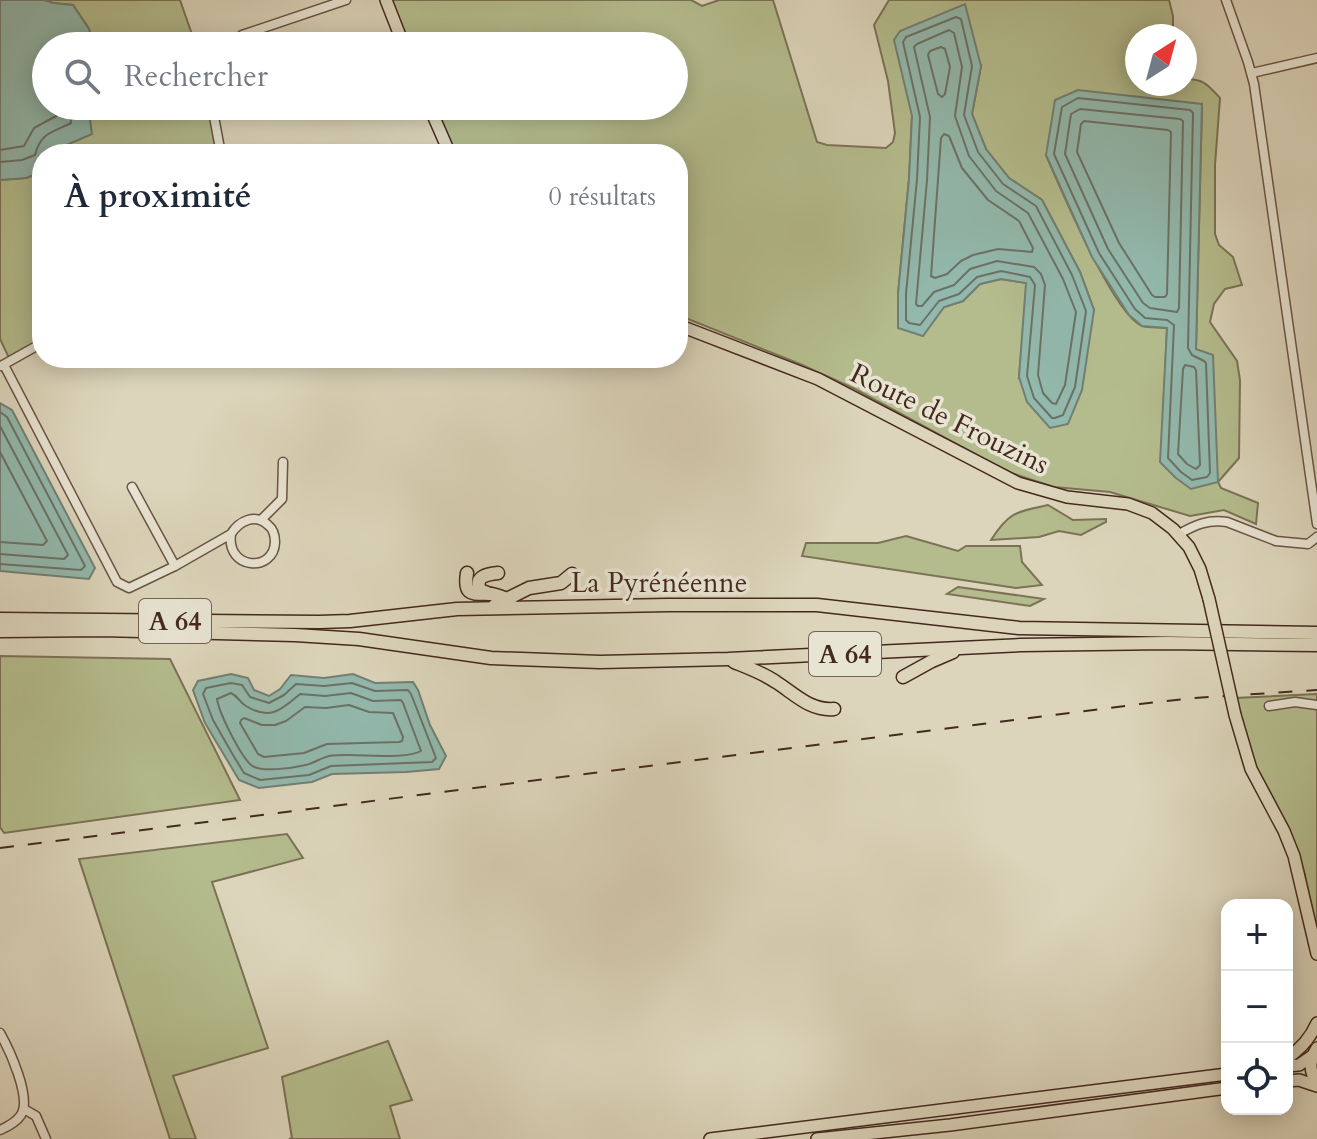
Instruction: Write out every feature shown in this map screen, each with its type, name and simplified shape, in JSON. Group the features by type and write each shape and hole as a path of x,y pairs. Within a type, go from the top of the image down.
{"highway":[{"path":"467,573 467,586 478,595 561,583 572,574"},
{"path":"498,573 485,575 479,581 480,590 537,607"},
{"path":"489,608 529,588"},
{"name":"La Pyrénéenne","path":"0,619 319,622 457,609 817,605 1019,628 1317,633"},
{"name":"A 64","path":"0,631 295,635 359,639 491,658 600,662 1166,643 1317,645"},
{"path":"903,677 963,648"},
{"path":"728,659 767,677 810,706 834,709"}],"main road":[{"path":"386,0 399,32"},
{"path":"435,120 446,144"},
{"name":"Route de Frouzins","path":"688,329 829,385 1018,483 1067,497 1135,506 1159,518 1179,534 1197,560 1251,769 1294,856 1317,954"},
{"path":"1293,1054 1302,1048 1317,1023"},
{"path":"1293,1066 1299,1065 1315,1052"},
{"path":"1315,1052 1311,1068 1317,1084"},
{"path":"710,1139 1221,1075"},
{"path":"1293,1080 1317,1084"},
{"path":"817,1139 950,1125 1221,1089"}],"street":[{"path":"251,32 346,0"},
{"path":"1226,0 1252,73 1317,524"},
{"path":"1252,73 1317,58"},
{"path":"215,120 219,144"},
{"path":"32,349 2,366 117,582 129,588 231,534 241,522 253,519 261,520 271,528 275,540 273,552 262,562 248,563 235,555 231,548 231,534"},
{"path":"261,520 282,499 283,462"},
{"path":"132,487 175,566"},
{"path":"1179,534 1199,523 1219,521 1276,541 1308,544 1317,537"},
{"path":"1269,706 1295,702 1317,705"},
{"path":"0,1033 15,1066 24,1098 20,1116 0,1130"},
{"path":"24,1109 36,1116 46,1139"}],"green space":[{"path":"44,0 180,0 191,32 90,32 73,5"},
{"path":"388,0 691,0 702,6 719,0 773,0 817,142 886,148 893,142 895,133 888,81 874,25 889,0 1169,0 1173,24 1125,24 1125,96 1197,96 1197,80 1220,98 1215,165 1215,234 1219,245 1233,257 1242,285 1225,289 1214,304 1210,322 1237,361 1240,380 1239,458 1218,482 1221,488 1258,503 1256,524 1224,510 1190,516 1110,492 1054,487 1008,472 855,389 688,319 688,144 451,144 440,120 688,120 688,32 401,32","holes":["981,66 972,114 986,149 1009,178 1042,200 1080,272 1094,310 1019,377 1027,283 1001,279 980,284 963,301 944,307 923,335 898,294 912,116","1202,104 1196,349 1161,462 1167,328 1142,326 1130,317 1117,299 1088,248 1046,155"]},
{"path":"90,120 215,120 219,144 68,144 91,134"},
{"path":"32,176 32,347 9,358 0,339 0,180"},
{"path":"1048,505 1073,520 1106,519 1106,522 1081,535 1059,531 1039,537 991,540 1009,518 1028,509"},
{"path":"906,536 958,551 966,546 1020,546 1022,562 1042,585 1016,588 802,556 806,543 878,543"},
{"path":"958,587 1044,599 1030,606 947,594"},
{"path":"0,656 170,659 240,800 4,833 0,827"},
{"path":"1317,694 1317,932 1304,871 1290,833 1260,780 1235,698"},
{"path":"287,834 303,858 212,882 268,1048 173,1076 196,1139 170,1139 79,859"},
{"path":"388,1041 412,1100 390,1106 400,1139 289,1139 292,1138 282,1077"}],"water":[{"path":"0,0 44,0 73,5 90,32 32,32 32,120 90,120 92,134 69,144 32,144 32,176 0,180"},
{"path":"965,4 981,66 972,114 986,149 1009,178 1042,200 1080,272 1094,310 1082,390 1068,424 1050,428 1027,402 1019,377 1026,283 1001,279 980,284 963,301 944,307 923,336 898,328 912,116 894,40 900,31"},
{"path":"1078,90 1202,104 1196,349 1213,355 1218,482 1191,489 1160,462 1167,328 1142,326 1129,315 1092,257 1046,155 1055,100"},
{"path":"0,403 12,410 95,568 89,579 0,571"},
{"path":"231,674 248,678 254,690 269,696 280,689 291,675 324,678 353,674 375,683 413,682 446,756 439,769 332,774 312,782 259,788 239,780 205,723 193,690 198,681"}],"railway":[{"path":"0,848 1140,704 1317,690"}]}
